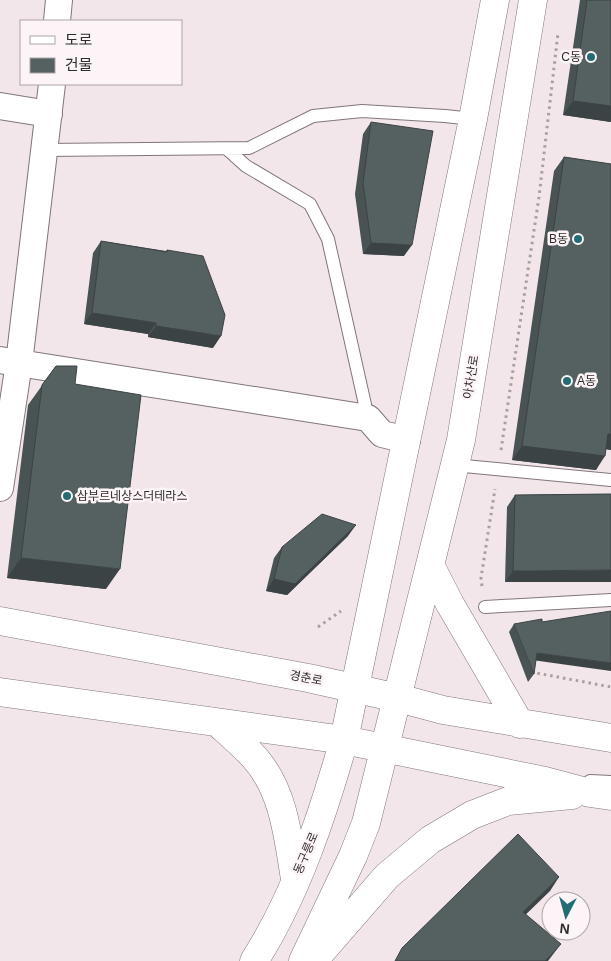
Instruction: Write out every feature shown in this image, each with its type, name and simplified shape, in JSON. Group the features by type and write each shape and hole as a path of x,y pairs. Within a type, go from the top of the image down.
{"main road":[{"path":"344,740 473,119 495,0"},
{"name":"아차산로","path":"385,748 461,440 532,0"},
{"path":"430,565 450,604 520,724"},
{"name":"경춘로","path":"0,621 354,688 443,710 611,738"},
{"path":"0,692 344,740 545,781 604,790"},
{"path":"218,723 255,757 271,781 286,826 295,879"},
{"name":"동구릉로","path":"254,961 271,934 312,842 330,790 344,740"},
{"path":"303,961 353,856 366,823 385,748"},
{"path":"312,961 387,876 430,840 472,815 508,801 604,790"}],"street":[{"path":"57,20 59,0"},
{"path":"0,488 10,361 44,150 52,85"},
{"path":"0,106 49,114"},
{"path":"10,361 368,418 382,434 407,440"}],"lane":[{"path":"44,150 249,148 313,116 362,111 473,119"},
{"path":"227,149 246,166 310,204 328,239 368,418"},
{"path":"454,465 611,480"},
{"path":"485,607 611,600"}],"path":[{"path":"485,607 482,578 539,197 559,30"},
{"path":"318,627 335,616 344,607"},
{"path":"529,672 611,687"}],"building":[{"name":"C동","path":"587,0 611,0 611,106 573,101"},
{"path":"371,122 433,131 412,245 371,243 363,183"},
{"path":"564,157 611,164 611,434 608,434 605,456 522,446"},
{"path":"101,241 203,256 225,315 221,336 156,326 156,323 92,313"},
{"name":"삼부르네상스더테라스","path":"56,366 77,366 75,384 141,395 120,569 21,558 42,385"},
{"path":"611,494 611,570 513,571 515,495"},
{"path":"322,514 356,525 295,584 274,579 282,547"},
{"path":"611,611 611,663 537,653 534,674 514,624 542,619 542,622"},
{"path":"518,834 559,877 545,891 541,891 541,894 523,912 541,927 541,941 557,941 561,944 545,961 395,961 402,948"}],"place":[{"name":"C동","path":"591,57"},
{"name":"B동","path":"578,239"},
{"name":"A동","path":"567,381"},
{"name":"삼부르네상스더테라스","path":"67,496"}]}
